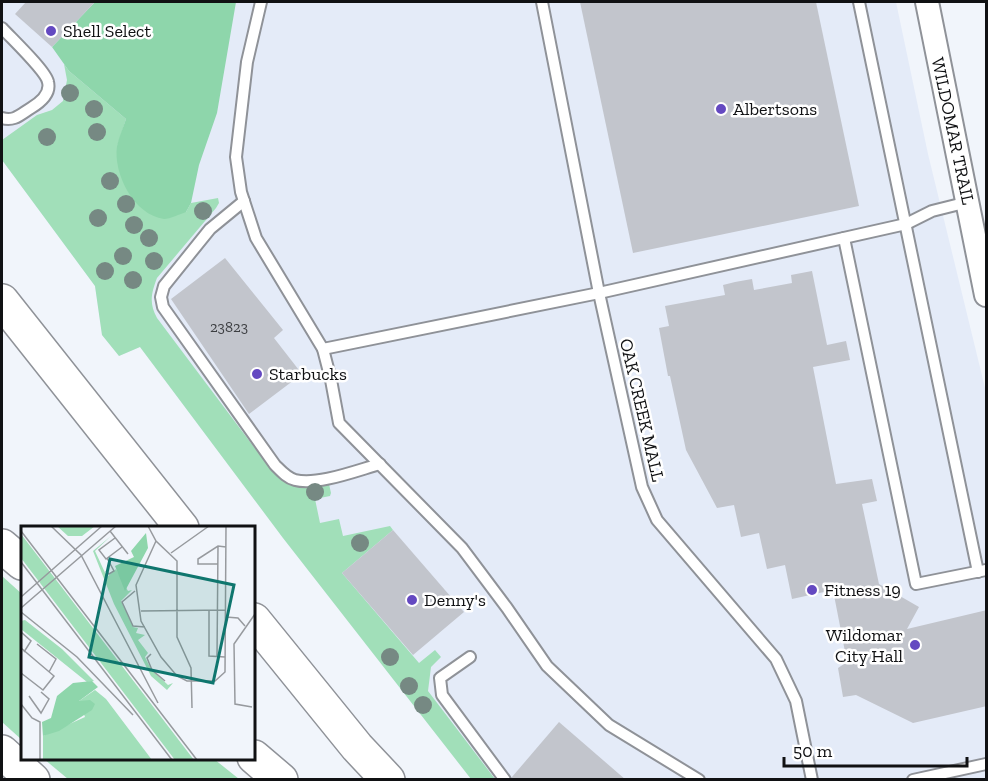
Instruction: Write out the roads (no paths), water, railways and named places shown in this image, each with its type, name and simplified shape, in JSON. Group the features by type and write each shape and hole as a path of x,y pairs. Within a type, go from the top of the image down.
{"highway":[{"path":"2,301 180,526"},
{"path":"2,546 21,562"},
{"path":"255,621 357,747 388,780"},
{"path":"2,752 33,780"},
{"path":"255,757 281,780"}],"street":[{"name":"WILDOMAR TRAIL","path":"927,2 968,202 983,257 987,295"}],"lane":[{"path":"261,2 248,62 236,157 244,201 256,238 322,349 331,380 339,423 462,548 547,666 609,725 699,780"},
{"name":"OAK CREEK MALL","path":"542,2 599,293 642,487 657,520 776,659 796,701 812,780"},
{"path":"844,238 916,584 982,571 859,2"},
{"path":"2,27 46,75 48,88 46,95 39,103 13,120 2,118"},
{"path":"244,201 210,229 164,286 161,297 163,307 284,474 294,480 321,480 380,465"},
{"path":"322,349 599,293 906,224 932,211 968,202"},
{"path":"470,657 440,678 442,695 505,780"},
{"path":"913,780 987,764"}],"place":[{"name":"Shell Select","path":"51,31"},
{"name":"Albertsons","path":"721,109"},
{"name":"Starbucks","path":"257,374"},
{"name":"Fitness 19","path":"812,590"},
{"name":"Denny's","path":"412,600"},
{"name":"Wildomar City Hall","path":"915,645"}]}
